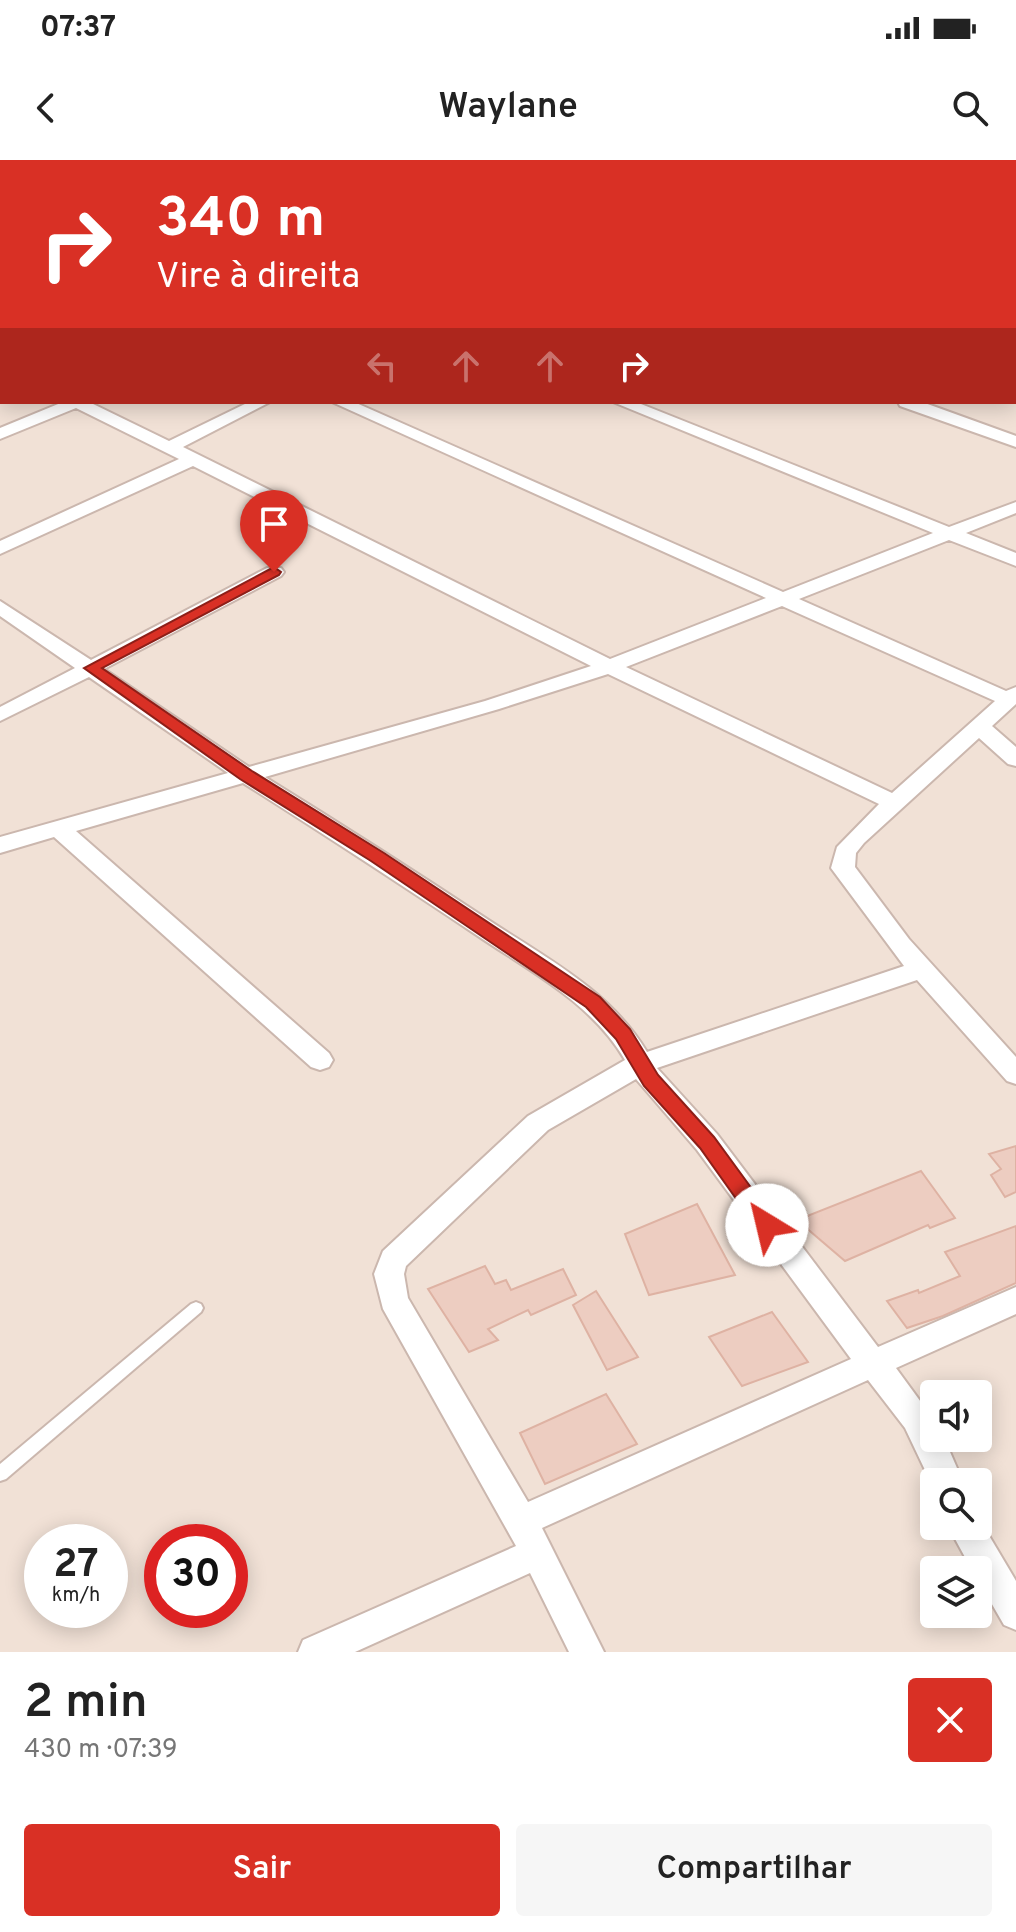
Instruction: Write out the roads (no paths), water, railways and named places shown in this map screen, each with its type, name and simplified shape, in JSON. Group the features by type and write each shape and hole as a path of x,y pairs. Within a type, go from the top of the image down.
{"street":[{"path":"0,434 72,404"},
{"path":"81,404 438,579 609,667 895,803"},
{"path":"170,447 258,404"},
{"path":"344,404 784,600 1012,696 856,838 845,852 843,868 922,969 1016,1074"},
{"path":"626,404 1016,560"},
{"path":"912,404 1016,442"},
{"path":"0,548 193,459"},
{"path":"0,845 492,705 609,667 1016,507"},
{"path":"0,715 274,572"},
{"path":"0,607 246,775 377,857 579,991 623,1034 640,1064 707,1142 871,1362 890,1382 919,1424 940,1468"},
{"path":"979,726 1016,759"},
{"path":"58,828 320,1060"},
{"path":"587,1652 521,1521 394,1300 389,1274 393,1260 538,1123 640,1064 922,969"},
{"path":"521,1521 871,1362 1016,1300"},
{"path":"973,1540 1016,1613"},
{"path":"315,1652 536,1554"}],"lane":[{"path":"0,1474 196,1308"}]}
